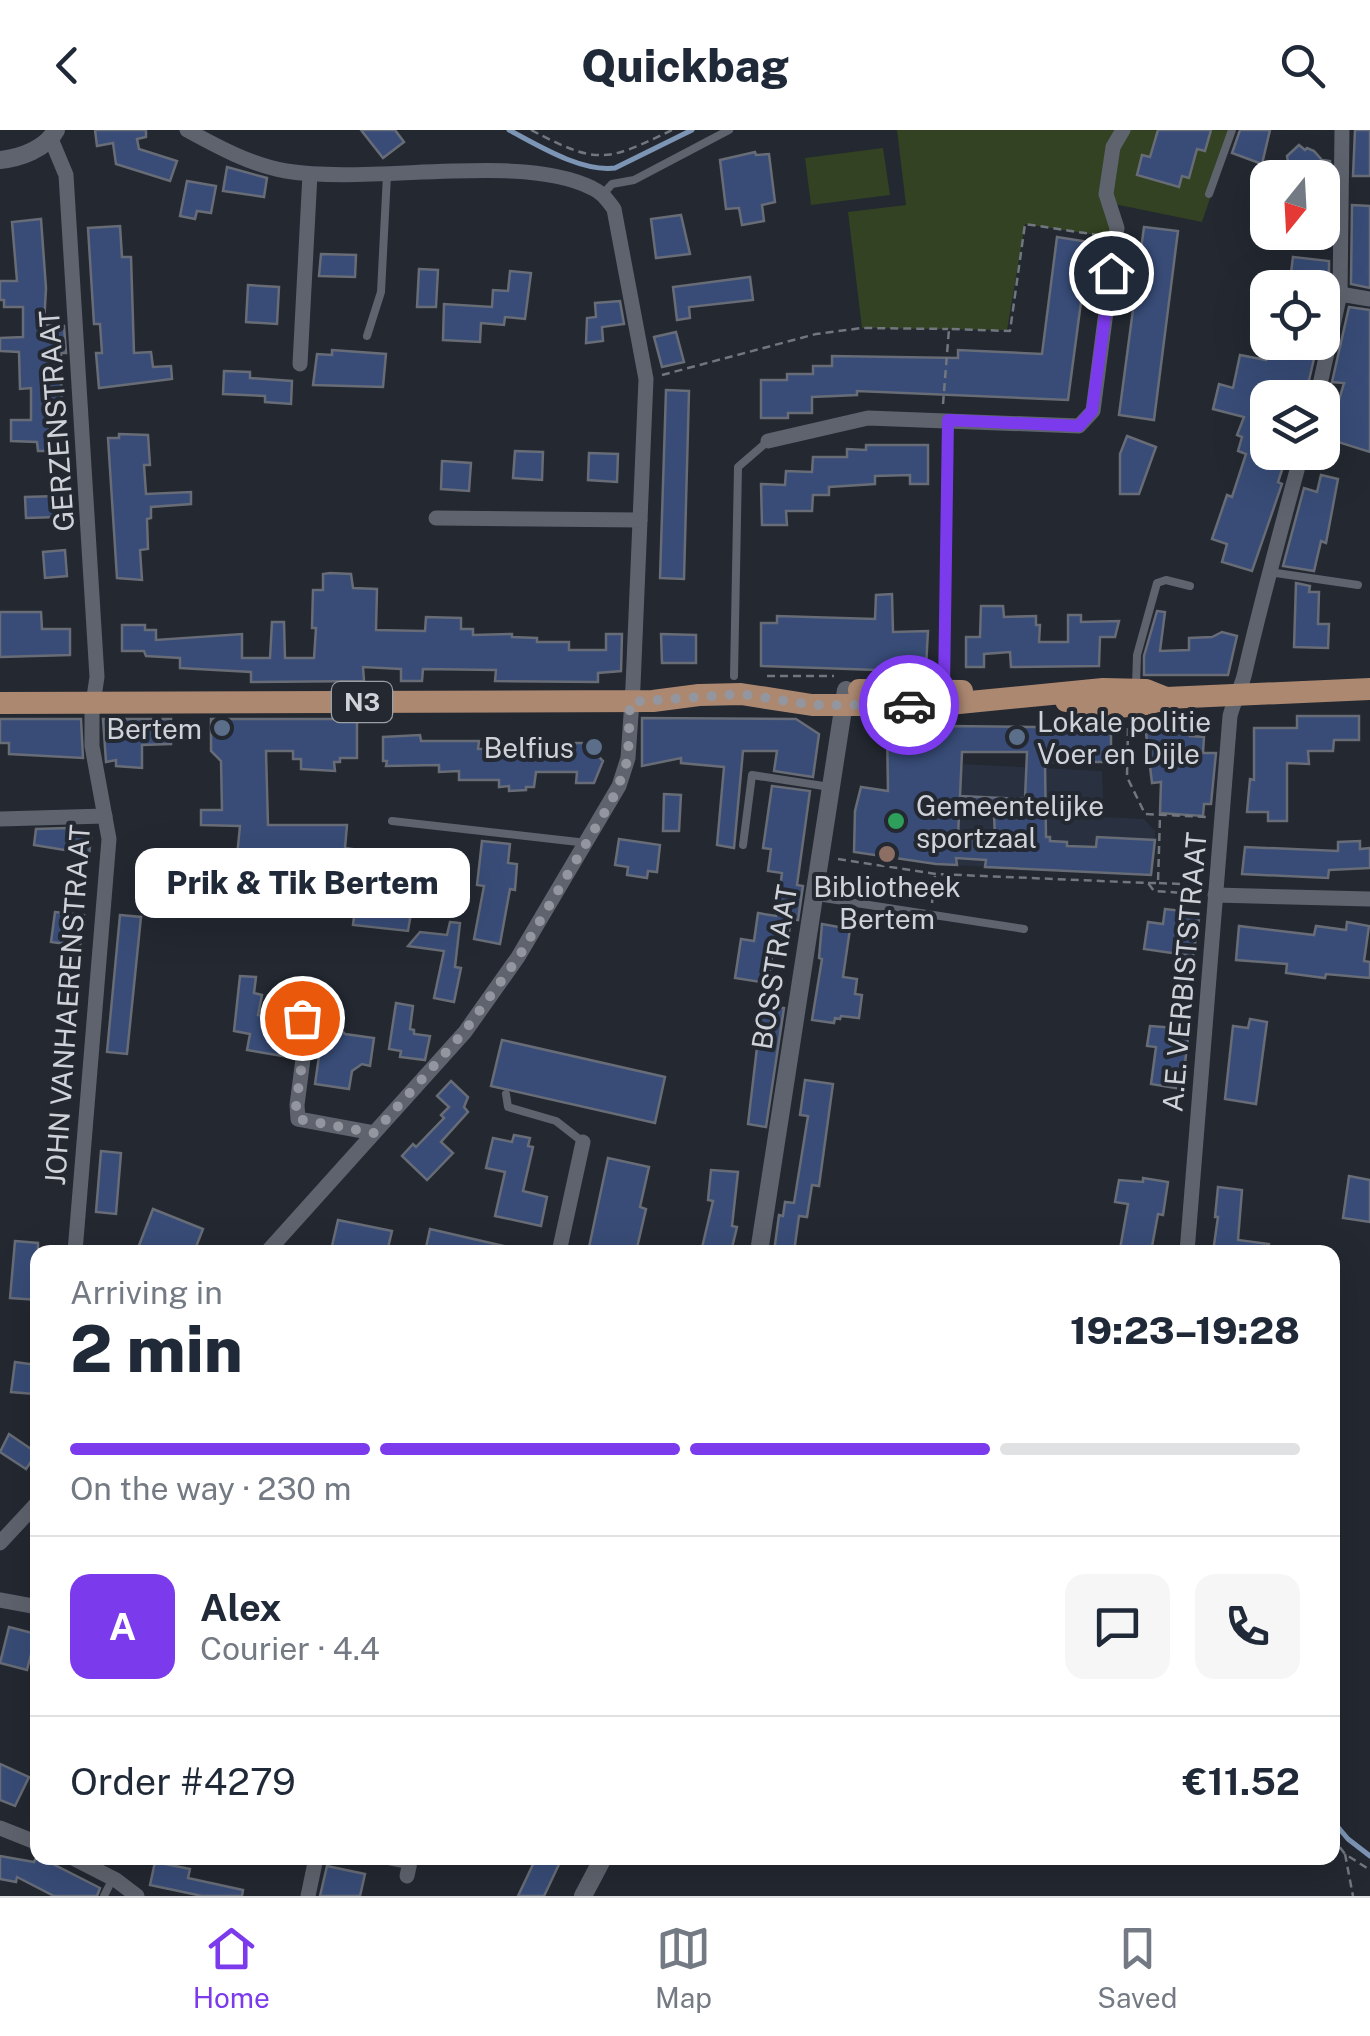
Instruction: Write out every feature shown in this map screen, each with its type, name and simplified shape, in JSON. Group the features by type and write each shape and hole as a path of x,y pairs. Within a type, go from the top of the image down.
{"main road":[{"name":"N3","path":"0,703 630,702 738,685 845,698 1038,696 1136,689 1166,698 1234,697 1370,689"},
{"name":"N3","path":"1038,696 1103,706 1146,706 1166,698"}],"street":[{"path":"187,130 248,160 310,174 522,173 588,185 603,194 614,209 646,379 628,758 623,774 518,958 464,1032 273,1245"},
{"path":"768,441 868,418 1079,426 1092,411 1116,228 1106,194 1113,146 1123,130"},
{"path":"1342,130 1340,294 1370,299"},
{"path":"0,160 21,156 53,134"},
{"name":"GERZENSTRAAT","path":"53,134 66,174 97,678 94,703"},
{"path":"300,364 310,174"},
{"name":"A.E. VERBISTSTRAAT","path":"1188,1245 1234,697 1244,678 1297,470"},
{"path":"436,518 640,520"},
{"name":"BOSSTRAAT","path":"760,1245 845,698"},
{"name":"JOHN VANHAERENSTRAAT","path":"76,1245 109,839 92,746 94,703"},
{"path":"0,818 106,816"},
{"path":"1216,895 1370,899"},
{"path":"302,1008 307,1028 296,1105 298,1119 374,1133"},
{"path":"561,1245 583,1142"},
{"path":"0,1543 30,1511"},
{"path":"0,1600 30,1605"},
{"path":"0,1828 30,1840"},
{"path":"87,1865 138,1896"},
{"path":"308,1896 315,1865"},
{"path":"407,1876 409,1865"},
{"path":"583,1896 598,1865"}],"lane":[{"path":"603,194 612,184 634,180 729,130"},
{"path":"1209,194 1232,130"},
{"path":"367,336 381,292 387,176"},
{"path":"941,697 945,420"},
{"path":"738,685 738,467 768,441"},
{"path":"1269,572 1358,585"},
{"path":"1136,689 1136,655 1157,583 1166,580 1190,586"},
{"path":"744,846 752,775 830,787"},
{"path":"392,822 587,842"},
{"path":"812,896 1024,929"},
{"path":"506,1094 508,1107 556,1121 583,1142"},
{"path":"104,1896 113,1878"}],"path":[{"path":"531,130 582,154 607,158 672,130"},
{"path":"646,379 816,334 862,328 1010,330 1025,224 1115,238"},
{"path":"945,420 948,330"},
{"path":"1128,716 1128,778 1145,814 1223,818"},
{"path":"1158,883 1160,814"},
{"path":"819,856 936,874 1180,884"},
{"path":"933,892 936,874"},
{"path":"1148,882 1154,891 1216,895"},
{"path":"1340,1847 1370,1870"},
{"path":"1346,1854 1353,1896"}],"shaded area":[{"path":"941,763 1102,771 1104,817 1144,819 1155,831 1154,860 1148,861 1151,875 936,864"}],"green space":[{"path":"897,130 1233,130 1202,222 1109,203 1115,238 1025,224 1007,330 862,328 848,212 906,205"},
{"path":"883,148 890,195 811,205 805,158"}],"building":[{"path":"95,130 146,130 146,137 137,139 139,149 177,161 170,181 116,164 113,143 97,146"},
{"path":"361,130 395,130 404,142 383,158"},
{"path":"1158,130 1211,130 1205,151 1197,149 1189,178 1182,176 1179,187 1137,175 1142,155 1150,157"},
{"path":"1240,130 1270,130 1263,160 1232,153"},
{"path":"1355,130 1370,130 1370,176 1353,176"},
{"path":"1299,145 1314,151 1322,160 1288,160"},
{"path":"755,152 769,154 775,202 762,205 764,221 742,225 739,208 726,209 720,160"},
{"path":"227,167 267,178 264,197 223,191"},
{"path":"187,181 216,186 211,213 197,211 195,219 180,216"},
{"path":"1352,205 1370,206 1370,288 1351,284"},
{"path":"681,215 690,254 656,258 651,219"},
{"path":"41,219 46,288 44,325 64,326 66,353 61,353 62,446 53,446 53,451 38,451 37,442 11,441 11,420 31,420 31,388 20,389 19,352 0,351 0,338 23,337 23,307 4,307 4,300 0,300 0,281 17,281 12,222"},
{"path":"120,226 122,257 131,257 134,353 151,352 153,367 171,366 172,379 99,388 96,353 102,353 100,324 94,324 88,228"},
{"path":"1144,227 1178,231 1154,420 1119,415"},
{"path":"1057,237 1089,242 1068,400 857,391 857,395 812,397 812,413 761,418 761,380 813,374 813,366 832,366 832,356 958,358 958,350 1042,354"},
{"path":"321,254 356,255 355,277 319,276"},
{"path":"1293,257 1329,261 1329,270 1291,270"},
{"path":"419,269 438,270 436,307 417,307"},
{"path":"510,271 531,273 525,319 505,317 504,325 481,323 480,342 443,340 444,304 492,307 493,290 508,291"},
{"path":"750,277 753,300 689,307 690,318 677,320 673,287"},
{"path":"248,285 279,287 277,324 246,322"},
{"path":"620,301 624,324 602,327 603,341 586,343 587,318 596,317 595,303"},
{"path":"1349,307 1370,310 1370,452 1340,443 1340,396 1344,383 1332,380"},
{"path":"676,332 684,362 662,367 654,337"},
{"path":"332,350 386,354 383,387 313,385 317,354 332,355"},
{"path":"1240,355 1250,360 1314,360 1309,380 1250,380 1250,470 1282,470 1278,482 1282,484 1252,571 1222,562 1227,544 1212,539 1246,454 1238,451 1242,437 1237,435 1244,417 1213,409 1219,384 1233,388"},
{"path":"224,371 250,372 250,378 292,381 291,404 265,402 265,396 223,394"},
{"path":"666,390 689,391 684,579 660,578"},
{"path":"119,434 148,435 150,465 144,465 146,494 191,492 191,504 151,507 151,518 147,519 148,549 140,550 142,580 117,578 108,438 119,438"},
{"path":"1127,436 1156,447 1139,494 1120,494 1120,454"},
{"path":"866,445 928,445 928,484 910,484 910,475 875,476 875,484 829,487 829,495 813,495 812,511 786,511 787,525 762,525 761,484 785,485 786,471 812,472 813,457 847,457 847,449 866,450"},
{"path":"515,451 543,452 542,480 513,478"},
{"path":"589,453 618,454 617,482 588,480"},
{"path":"442,461 471,463 469,491 441,489"},
{"path":"1321,475 1338,479 1326,543 1321,541 1314,571 1283,566 1304,488 1317,492"},
{"path":"57,496 58,517 26,518 25,497"},
{"path":"65,550 67,576 45,578 43,552"},
{"path":"323,574 351,574 353,588 377,589 376,630 425,631 426,617 461,618 461,629 473,629 473,635 512,634 537,638 537,642 569,642 569,650 606,650 606,634 622,634 621,671 598,673 598,682 495,681 496,670 423,669 422,681 401,681 401,669 363,667 364,681 251,682 251,672 180,668 180,658 122,651 122,625 145,625 145,630 156,630 156,640 242,634 242,658 270,658 272,622 284,622 285,658 314,658 313,590 323,590"},
{"path":"1296,583 1310,586 1309,592 1319,592 1318,624 1329,624 1328,648 1294,647"},
{"path":"892,594 893,632 928,631 926,667 877,670 761,666 761,623 777,623 777,616 875,619 876,595"},
{"path":"981,606 1003,606 1004,617 1036,616 1039,642 1068,642 1068,615 1081,615 1081,622 1119,621 1115,637 1100,637 1099,666 1011,667 1010,652 984,654 984,667 966,667 966,637 980,637"},
{"path":"1157,611 1165,612 1160,651 1189,650 1189,638 1212,637 1222,632 1237,636 1228,675 1144,675 1144,656"},
{"path":"0,612 41,612 42,629 70,629 70,655 0,657"},
{"path":"661,634 696,635 696,663 662,663"},
{"path":"1297,716 1359,716 1359,740 1334,740 1333,751 1308,751 1309,764 1287,763 1287,821 1268,821 1268,812 1247,812 1250,779 1254,780 1254,728 1297,728"},
{"path":"642,718 796,719 819,734 813,777 774,771 777,751 743,751 734,848 717,845 724,767 681,763 681,758 642,766"},
{"path":"0,719 81,719 83,758 9,754 9,743 0,743"},
{"path":"103,719 171,719 171,744 142,745 142,768 116,766 116,760 106,762"},
{"path":"211,719 357,719 357,758 340,758 340,762 334,762 335,771 301,769 301,759 293,759 293,751 266,751 268,825 347,825 345,848 381,853 374,909 411,913 408,931 353,925 357,892 234,886 240,826 201,825 201,810 222,810 221,761 211,751"},
{"path":"1157,725 1189,726 1190,736 1204,737 1203,753 1216,753 1211,804 1204,804 1203,816 1160,813 1161,782 1152,783 1146,733 1156,733"},
{"path":"887,726 916,726 916,730 949,726 1111,728 1111,762 1045,762 1046,837 1067,842 1067,846 1096,847 1097,837 1155,840 1151,875 985,867 986,860 956,858 957,865 936,864 854,852 855,811 861,787 888,791","holes":["962,752 1027,752 1025,799 960,796","959,812 994,814 995,839 958,839"]},
{"path":"420,735 421,741 479,741 478,749 598,743 603,761 594,783 576,783 577,772 536,772 534,787 509,791 509,786 499,787 499,780 459,780 459,771 439,772 439,765 386,766 383,737"},
{"path":"772,786 810,791 797,885 803,886 798,920 791,919 787,946 774,944 768,983 735,978 741,939 754,941 758,913 776,916 782,873 768,871 771,849 763,848"},
{"path":"664,794 681,795 679,831 663,831"},
{"path":"36,829 92,832 89,854 34,845"},
{"path":"619,839 660,845 657,872 648,871 647,878 627,875 628,867 615,865"},
{"path":"482,841 510,844 508,863 517,864 515,890 510,889 500,944 474,939 484,886 477,885"},
{"path":"1360,841 1360,849 1370,848 1370,868 1329,870 1328,878 1242,874 1245,847 1338,851 1338,842"},
{"path":"1165,909 1200,913 1193,956 1144,949 1148,922 1163,924"},
{"path":"55,912 84,915 80,946 51,942"},
{"path":"120,915 141,917 127,1054 107,1052"},
{"path":"450,922 460,923 455,967 461,968 454,1002 434,998 444,951 408,946 420,932 447,935"},
{"path":"1347,922 1369,926 1364,961 1370,962 1370,978 1286,973 1287,964 1236,960 1239,926 1314,935 1316,926 1346,930"},
{"path":"822,924 850,929 843,977 857,979 855,994 862,995 859,1018 841,1016 834,1023 812,1020 822,959"},
{"path":"240,976 256,977 254,993 262,995 258,1015 294,1022 289,1057 247,1050 250,1034 234,1031"},
{"path":"396,1003 413,1006 410,1029 414,1034 430,1036 425,1060 400,1057 401,1051 389,1049"},
{"path":"762,1005 784,1008 766,1127 748,1124"},
{"path":"1250,1019 1267,1022 1256,1104 1225,1099 1233,1026 1248,1028"},
{"path":"1150,1026 1189,1029 1182,1089 1151,1084 1156,1047 1147,1046"},
{"path":"340,1029 345,1034 374,1038 370,1066 362,1064 352,1071 349,1089 315,1084 320,1049 330,1049 332,1032"},
{"path":"502,1040 665,1077 655,1123 491,1086"},
{"path":"805,1080 833,1084 819,1186 812,1185 807,1217 799,1216 795,1245 775,1245 779,1215 783,1216 785,1202 794,1203 808,1116 800,1115"},
{"path":"451,1081 468,1097 464,1107 468,1112 441,1142 453,1153 427,1180 402,1156 444,1118 441,1115 449,1107 437,1096"},
{"path":"514,1135 530,1138 528,1146 533,1147 523,1191 547,1197 541,1226 495,1216 505,1172 486,1168 493,1138 512,1142"},
{"path":"101,1151 121,1153 116,1214 96,1212"},
{"path":"608,1158 649,1167 640,1207 646,1209 638,1245 589,1245"},
{"path":"711,1170 738,1172 732,1226 737,1227 733,1245 703,1245 713,1201 708,1200"},
{"path":"1349,1176 1370,1180 1370,1222 1343,1218"},
{"path":"1143,1178 1168,1182 1163,1215 1158,1214 1152,1245 1121,1245 1128,1204 1115,1202 1119,1180 1143,1182"},
{"path":"1218,1187 1242,1190 1238,1240 1269,1245 1214,1245"},
{"path":"153,1209 203,1229 197,1245 139,1245"},
{"path":"338,1220 392,1231 389,1245 332,1245"},
{"path":"430,1229 499,1245 427,1245"},
{"path":"15,1241 38,1243 30,1245 30,1299 10,1298"},
{"path":"15,1362 30,1364 30,1394 11,1392"},
{"path":"9,1434 30,1448 30,1463 26,1469 0,1452"},
{"path":"9,1627 30,1632 27,1670 0,1663"},
{"path":"0,1764 29,1777 15,1806 0,1800"},
{"path":"0,1856 30,1861 30,1865 55,1865 100,1888 97,1896 54,1896 17,1877 16,1882 0,1879"},
{"path":"154,1865 170,1865 190,1869 188,1878 243,1890 242,1896 202,1896 150,1885"},
{"path":"533,1865 559,1865 544,1896 518,1896"},
{"path":"327,1866 365,1874 360,1896 320,1896"}],"waterway":[{"path":"509,130 560,157 602,168 615,168 692,130"},
{"path":"1340,1830 1370,1856"}],"way so far":[{"path":"302,1018 307,1028 296,1105 298,1119 374,1133 464,1032 518,958 574,864 619,786 628,758 630,702 741,694 812,705 909,705"}],"place":[{"name":"Bertem","path":"222,728"},
{"name":"Lokale politie Voer en Dijle","path":"1017,737"},
{"name":"Belfius","path":"594,747"},
{"name":"Gemeentelijke sportzaal","path":"896,821"},
{"name":"Bibliotheek Bertem","path":"887,854"},
{"name":"Prik & Tik Bertem","path":"302,1018"}],"route":[{"path":"909,705 939,705 944,689 948,420 1079,426 1092,411 1111,273"}]}
